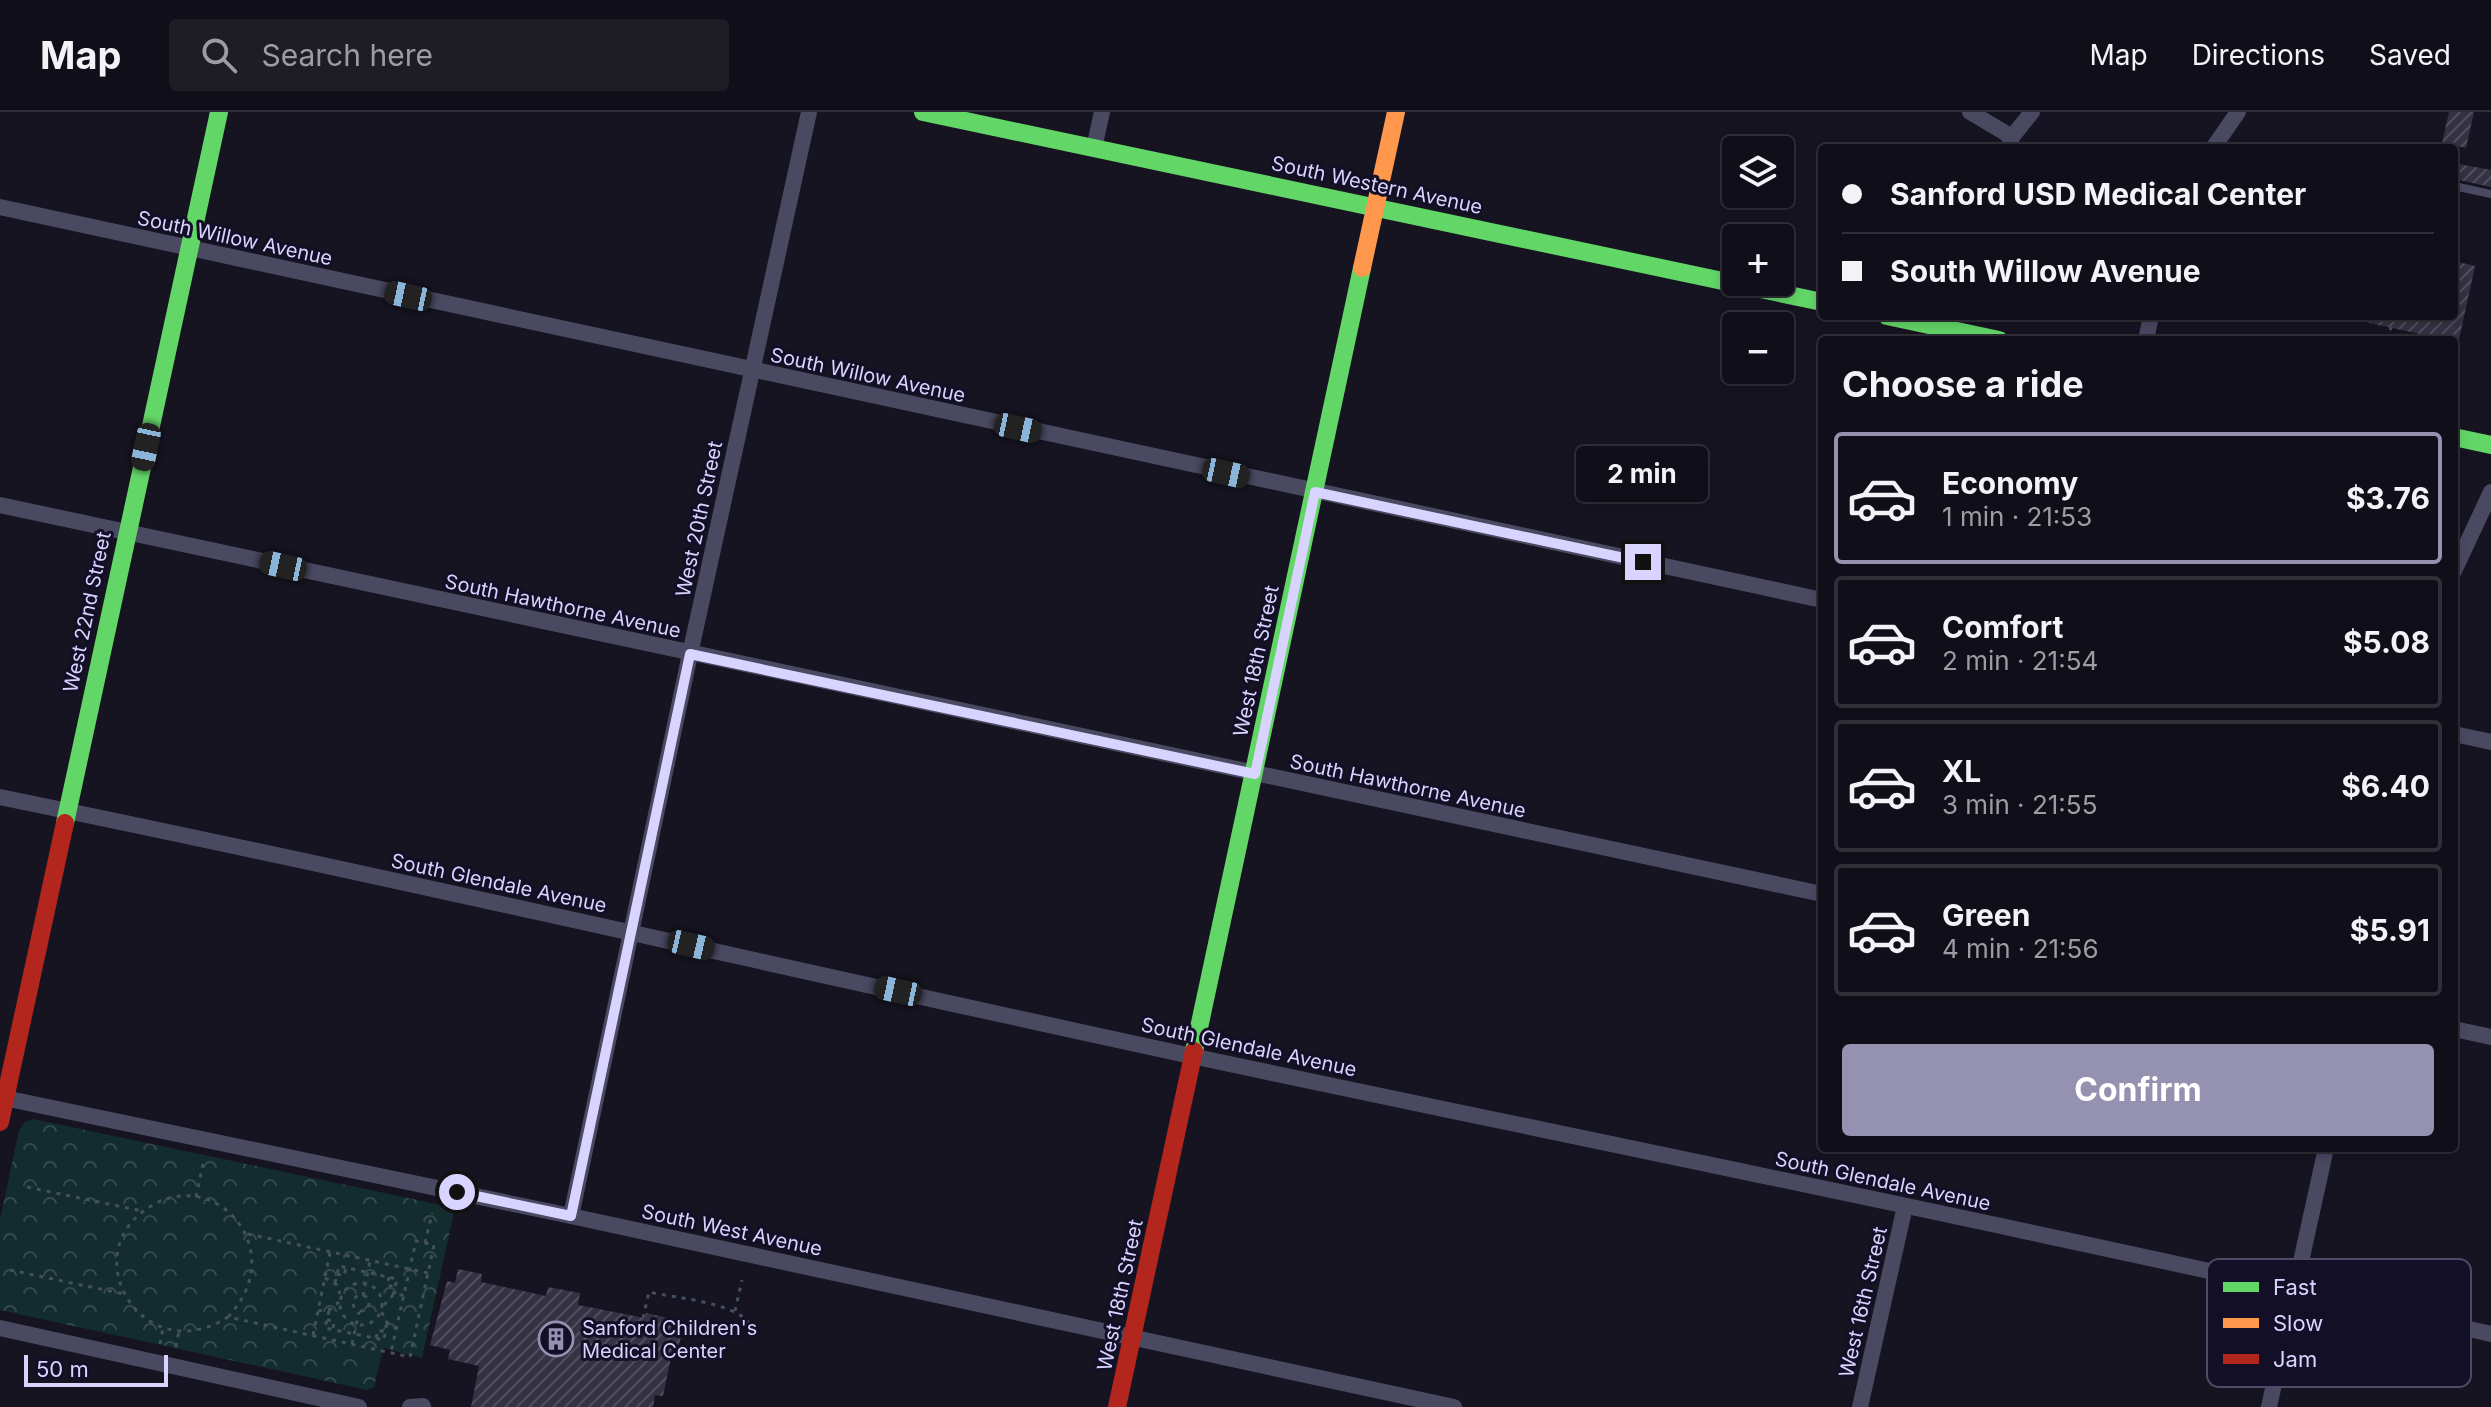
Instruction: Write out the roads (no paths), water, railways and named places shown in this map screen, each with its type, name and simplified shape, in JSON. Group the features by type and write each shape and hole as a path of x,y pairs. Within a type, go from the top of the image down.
{"street":[{"name":"West 22nd Street","path":"0,1122 2,1098 219,112"},
{"name":"West 20th Street","path":"571,1216 809,112"},
{"name":"South Western Avenue","path":"923,112 1818,301"},
{"path":"1094,148 1102,112"},
{"name":"West 18th Street","path":"1117,1407 1396,112"},
{"path":"1970,112 2010,142 2032,112"},
{"path":"2216,144 2238,112"},
{"name":"South Willow Avenue","path":"0,207 1818,599"},
{"path":"1925,320 1954,323 1988,336"},
{"path":"2458,438 2491,445"},
{"path":"2458,562 2491,492"},
{"name":"South Hawthorne Avenue","path":"0,505 1818,893"},
{"path":"2458,735 2491,742"},
{"name":"South Glendale Avenue","path":"0,797 1194,1056 2207,1270"},
{"path":"2458,1030 2491,1037"},
{"name":"South West Avenue","path":"2,1098 571,1216 1449,1406"},
{"path":"2301,1259 2325,1152"},
{"name":"West 16th Street","path":"1860,1407 1905,1206"},
{"path":"0,1328 359,1407"},
{"name":"South Glendale Avenue","path":"2471,1329 2491,1334"},
{"path":"2269,1407 2273,1387"}],"lane":[{"path":"2458,187 2491,194"}],"place":[{"name":"Sanford Children's Medical Center","path":"556,1339"}]}
